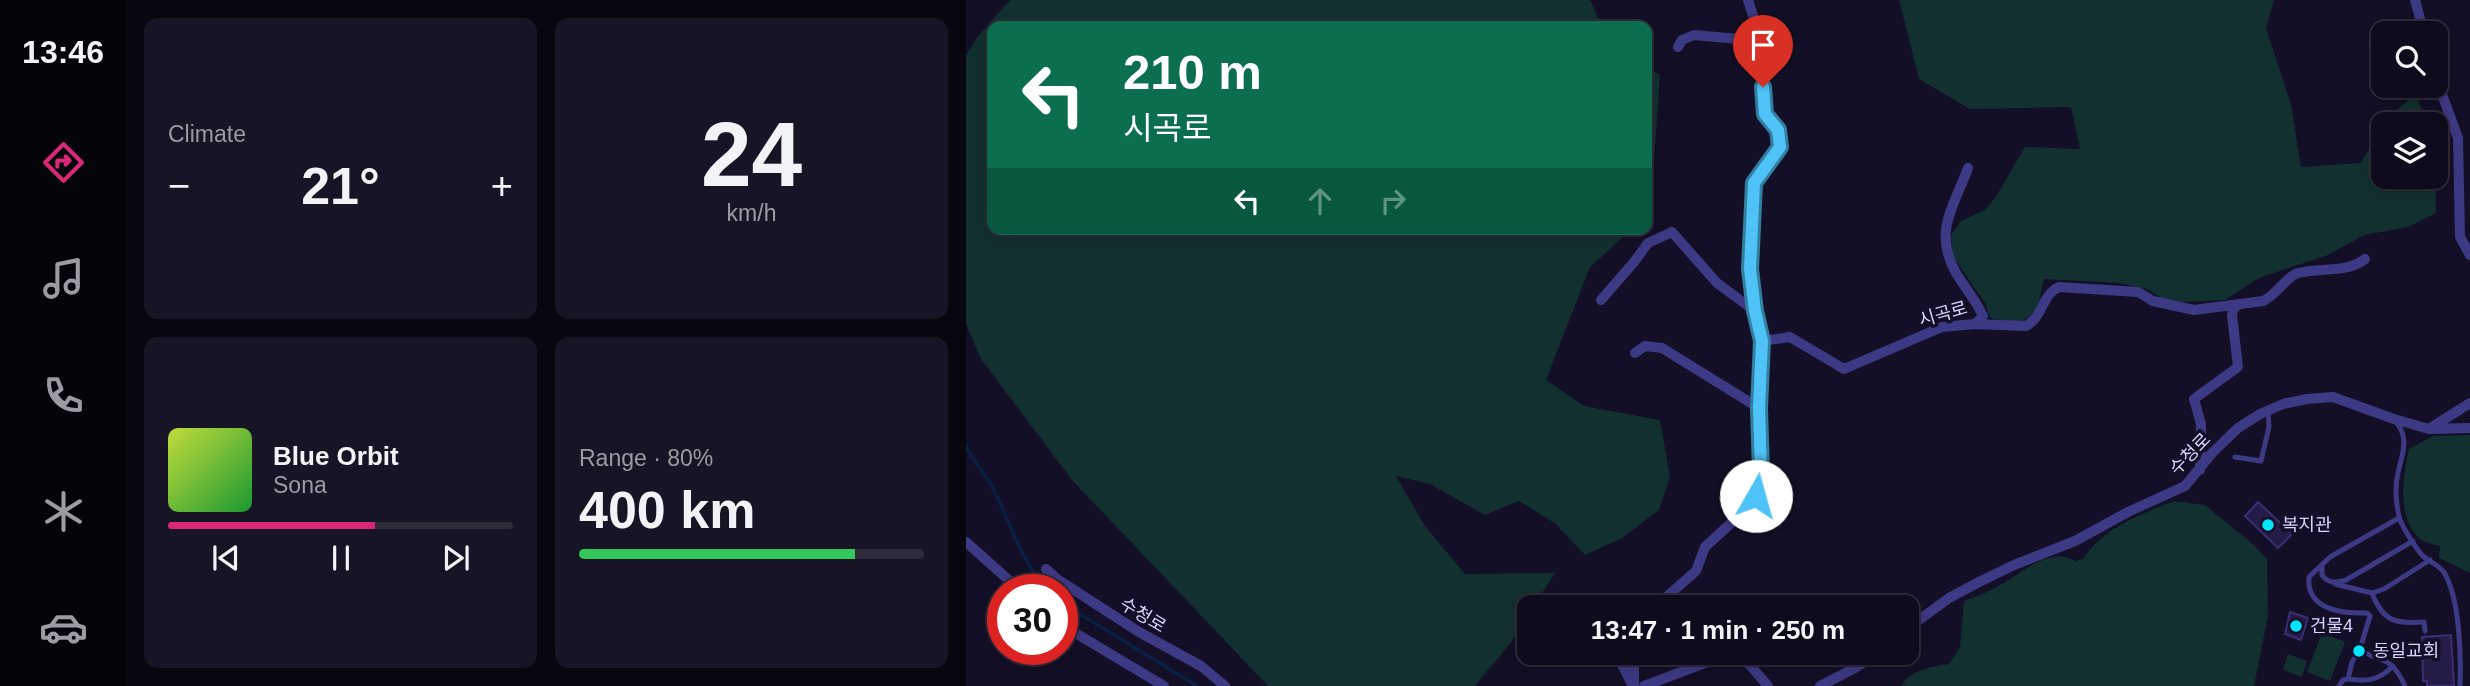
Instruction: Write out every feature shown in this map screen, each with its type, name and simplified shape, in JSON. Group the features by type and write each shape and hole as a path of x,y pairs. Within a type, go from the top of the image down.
{"street":[{"path":"1668,595 1696,570 1704,547 1741,514 1756,496 1761,471 1759,408 1762,341 1750,269 1754,183 1780,147 1778,130 1765,114 1761,41 1748,0"},
{"path":"2415,0 2421,21"},
{"path":"1678,47 1682,40 1694,35 1761,41"},
{"path":"2443,98 2458,138 2460,237 2470,255"},
{"name":"시곡로","path":"1762,341 1790,337 1844,369 1942,327 1975,324 1983,316 1949,258 1944,229 1968,168"},
{"path":"1601,300 1648,243 1672,232 1717,283 1755,311"},
{"path":"1975,324 2026,327 2038,316 2053,289 2059,287 2138,292 2153,302 2194,310 2263,301 2273,297 2291,276 2338,269 2365,259"},
{"path":"2200,470 2201,424 2194,399 2238,367 2232,315 2233,309 2238,305"},
{"path":"1635,353 1646,346 1662,348 1759,408"},
{"name":"수청로","path":"1919,620 1949,598 1979,582 2075,541 2128,512 2185,486 2213,452 2238,428 2268,410 2308,398 2333,397 2429,429 2470,428"},
{"path":"2429,429 2470,403"},
{"path":"966,542 1002,574"},
{"name":"수청로","path":"1046,569 1057,579 1139,632 1201,666 1225,686"},
{"path":"1078,635 1164,686"},
{"path":"1644,686 1729,654 1749,664 1768,686"},
{"path":"1623,665 1634,686"},
{"path":"1634,665 1634,686"},
{"path":"1820,686 1859,665"}],"lane":[{"path":"2235,457 2261,461 2269,427 2268,410"},
{"path":"2394,419 2402,429 2405,439 2397,474 2399,518 2422,556 2445,574 2453,600 2460,657 2460,686"},
{"path":"2348,679 2370,616 2367,613 2337,611 2315,602 2308,588 2309,577 2323,562 2399,518"},
{"path":"2335,584 2413,541"},
{"path":"2323,562 2322,575 2326,580 2372,593 2384,589 2430,560"},
{"path":"2372,593 2382,613 2393,621 2424,622 2425,631"},
{"path":"2360,649 2393,666 2405,686"},
{"path":"2339,686 2343,680 2348,679 2370,681 2393,666"}],"green space":[{"path":"1010,0 1590,0 1600,21 991,21"},
{"path":"1899,0 2274,0 2266,28 2291,104 2301,167 2360,163 2371,146 2371,189 2435,189 2436,213 2408,227 2364,235 2328,255 2259,278 2225,300 2181,302 2163,299 2147,289 2120,283 2044,279 2040,300 2027,318 2020,323 1990,318 1985,303 1952,255 1951,235 1961,221 1985,210 2025,147 2080,149 2071,107 1970,109 1919,79"},
{"path":"987,26 987,235 1625,235 1590,267 1546,380 1584,406 1660,420 1670,477 1659,510 1622,538 1585,555 1556,524 1519,501 1485,515 1430,484 1396,476 1425,526 1465,574 1555,573 1541,595 1517,595 1517,633 1475,686 1268,686 1072,480 981,359 966,324 966,55"},
{"path":"1652,70 1660,75 1652,171"},
{"path":"2412,98 2417,98 2422,112 2395,112"},
{"path":"2470,435 2470,573 2439,558 2440,546 2422,540 2412,530 2404,509 2403,496 2409,449 2433,436"},
{"path":"2174,501 2205,505 2253,544 2267,559 2268,616 2254,686 1901,686 1916,672 1949,664 1960,647 1964,601 1992,590 2044,559 2083,559 2091,548 2112,530"},
{"path":"2322,633 2345,642 2330,681 2307,672"},
{"path":"2288,654 2307,661 2302,677 2283,670"}],"building":[{"name":"복지관","path":"2258,502 2292,534 2278,548 2245,516"},
{"name":"건물4","path":"2290,612 2308,618 2301,640 2285,634"},
{"path":"2451,635 2454,686 2427,686 2427,681 2423,681 2422,637"}],"waterway":[{"path":"966,446 990,483 1035,574"},
{"path":"1078,613 1197,686"}],"place":[{"name":"복지관","path":"2268,525"},
{"name":"건물4","path":"2296,626"},
{"name":"동일교회","path":"2359,651"}],"route":[{"path":"1756,496 1761,471 1759,408 1762,341 1750,269 1754,183 1780,147 1778,130 1765,114 1763,87"}]}
